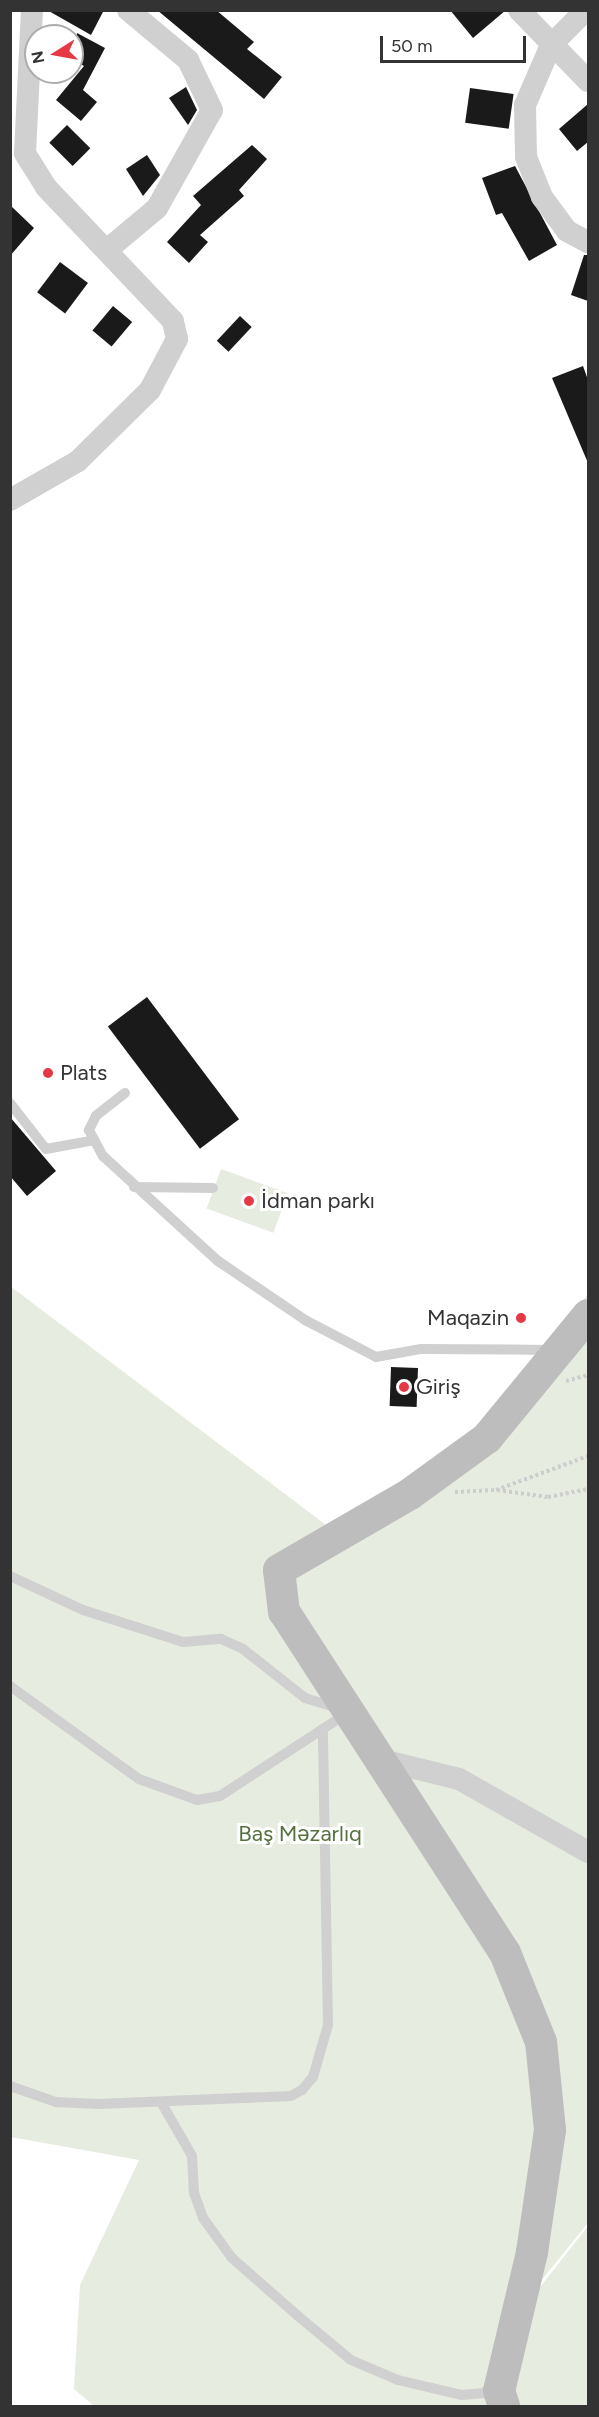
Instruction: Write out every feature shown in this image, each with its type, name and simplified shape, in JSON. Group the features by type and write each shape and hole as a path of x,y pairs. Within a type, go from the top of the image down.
{"street":[{"path":"10,500 78,461 150,390 173,354 177,339 172,321 46,187 25,153 32,10"},
{"path":"107,250 157,207 212,110 188,60 128,10"},
{"path":"519,10 588,81"},
{"path":"586,10 551,45 525,105 526,157 542,197 567,231 588,242"},
{"path":"502,2399 532,2252 550,2130 541,2042 505,1953 386,1761 336,1720 284,1612 279,1570 410,1494 488,1438 588,1315"},
{"path":"386,1761 459,1779 588,1852"}],"lane":[{"path":"90,1141 96,1116 125,1093"},
{"path":"10,1103 46,1149 90,1141"},
{"path":"90,1141 134,1186 218,1261 305,1320 376,1357 421,1349 559,1350"},
{"path":"134,1186 213,1188"},
{"path":"10,1576 83,1610 183,1642 221,1640 243,1649 336,1720"},
{"path":"10,1686 139,1779 197,1800 220,1796 336,1720"},
{"path":"10,2086 56,2102 161,2102 291,2096 312,2077 328,2025 336,1720"},
{"path":"161,2102 192,2156 194,2193 203,2218 232,2258 298,2316 351,2360 398,2380 462,2395 502,2399"}],"path":[{"path":"496,1490 588,1456"},
{"path":"410,1494 496,1490 548,1497 588,1489"}],"green space":[{"name":"İdman parkı","path":"221,1169 288,1193 273,1233 207,1208"},
{"name":"Baş Məzarlıq","path":"10,1286 334,1531 440,1482 588,1294 588,2223 524,2302 508,2392 514,2406 94,2406 74,2389 80,2285 139,2160 11,2137"},
{"path":"588,2226 588,2406 516,2406 510,2392 526,2305"}],"building":[{"path":"47,10 104,10 91,35 84,31 84,24 72,24"},
{"path":"157,10 216,10 254,42 247,49 282,77 264,99"},
{"path":"450,10 506,10 473,38"},
{"path":"84,37 105,48 83,90 97,102 81,121 56,100 69,84 84,84"},
{"path":"186,87 197,110 188,125 169,98"},
{"path":"470,88 514,94 509,129 465,123"},
{"path":"588,104 588,142 577,151 559,129"},
{"path":"67,125 90,148 73,166 49,143"},
{"path":"252,145 267,159 239,190 244,196 200,235 208,242 189,263 167,242 201,205 193,196"},
{"path":"147,155 160,175 143,196 126,169"},
{"path":"515,166 557,245 529,261 502,213 496,215 482,178"},
{"path":"10,205 34,228 10,256"},
{"path":"584,255 588,255 588,301 571,295"},
{"path":"60,262 88,283 65,313 37,292"},
{"path":"113,306 132,322 112,347 92,331"},
{"path":"240,316 252,327 229,352 217,341"},
{"path":"583,366 588,380 588,463 552,378"},
{"path":"147,997 239,1119 200,1149 108,1026"},
{"path":"10,1117 56,1171 27,1196 10,1176"},
{"name":"Giriş","path":"391,1367 418,1368 417,1407 390,1406"}],"place":[{"name":"Plats","path":"48,1073"},
{"name":"İdman parkı","path":"249,1201"},
{"name":"Maqazin","path":"521,1318"},
{"name":"Giriş","path":"404,1387"}]}
